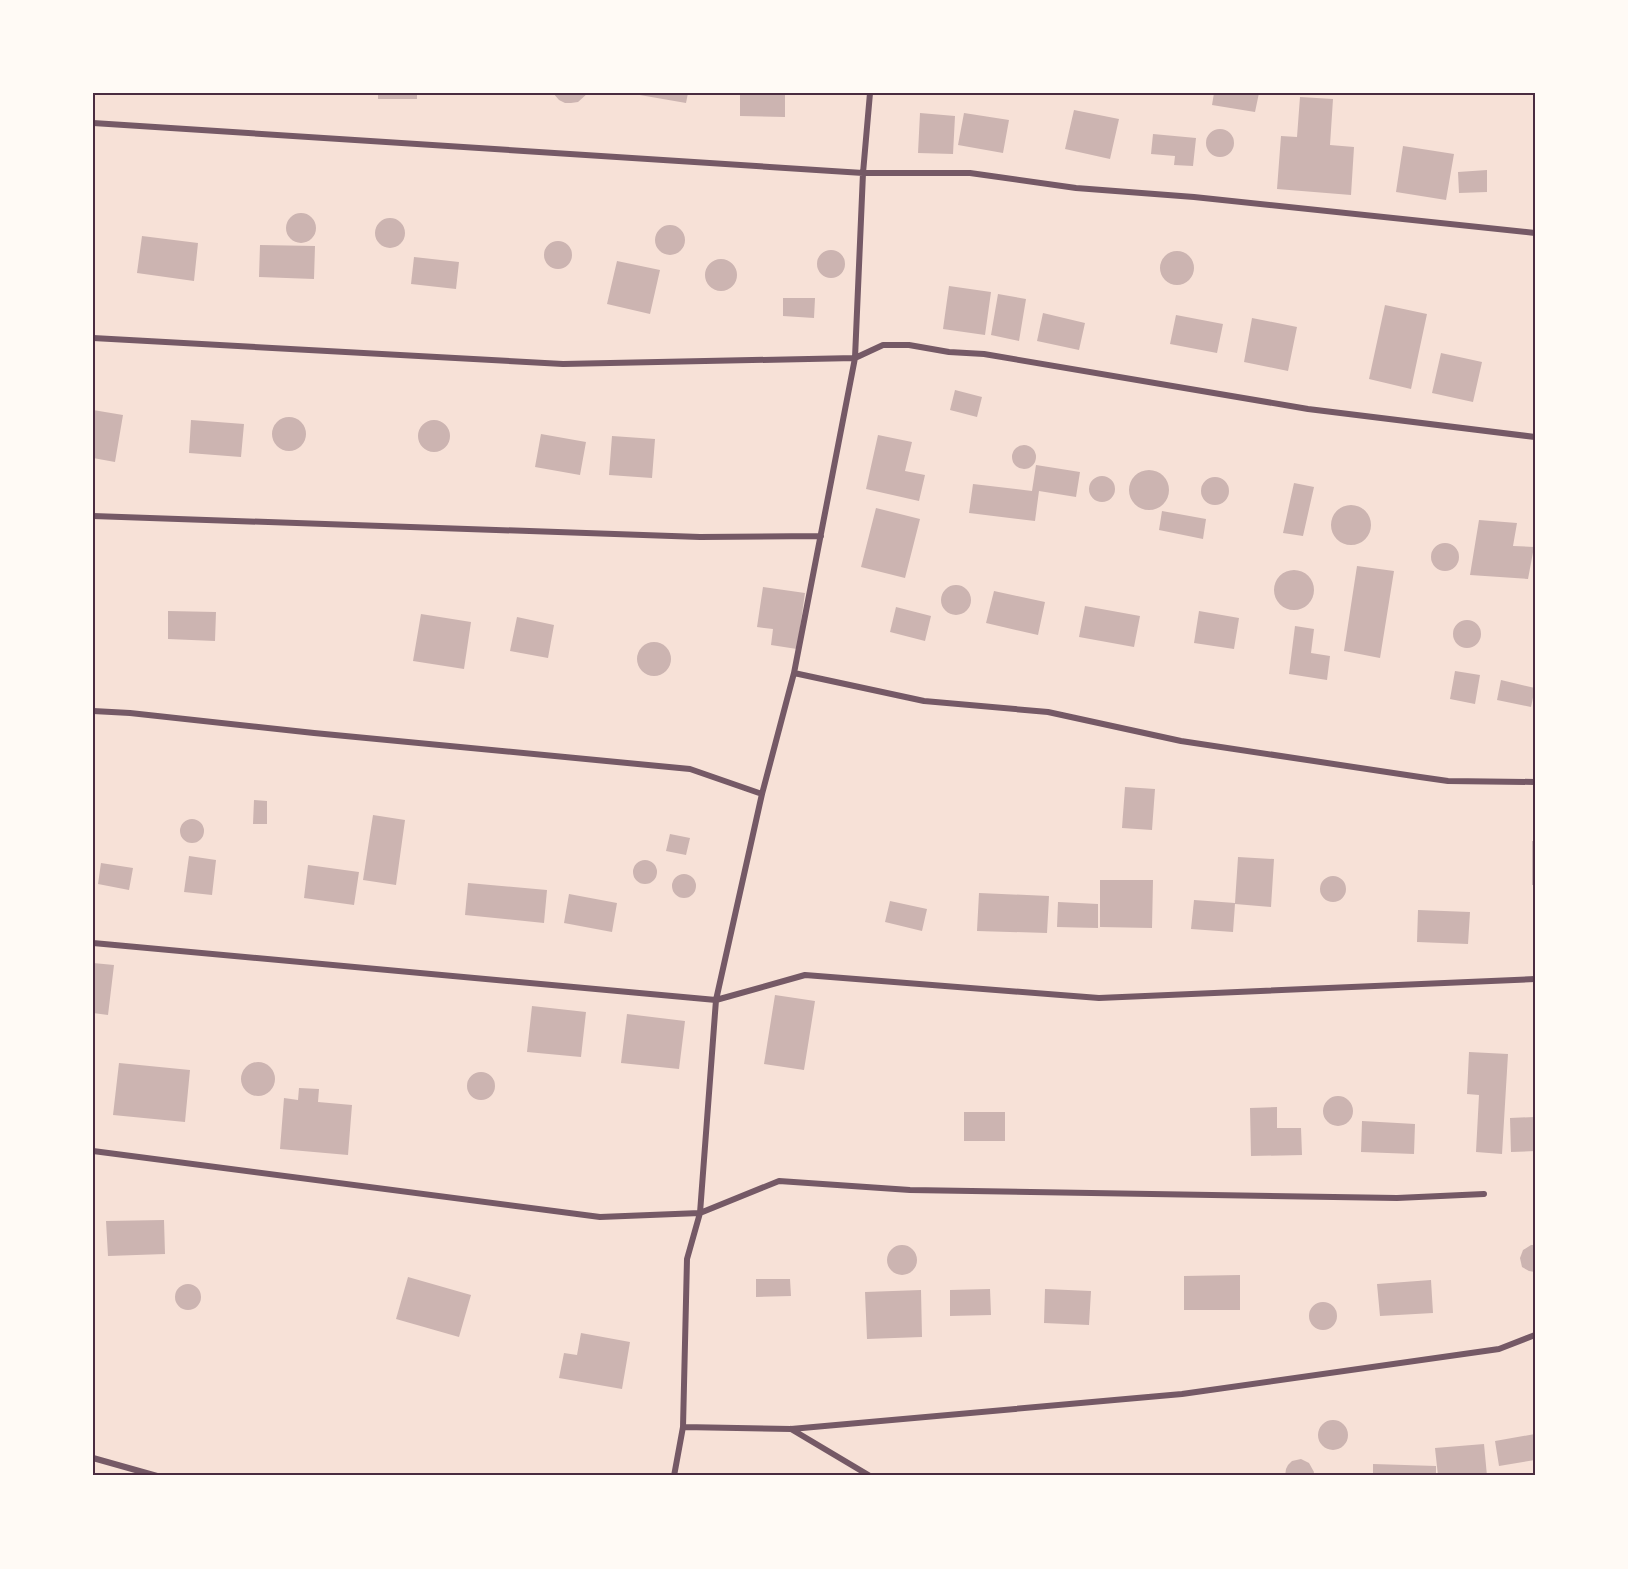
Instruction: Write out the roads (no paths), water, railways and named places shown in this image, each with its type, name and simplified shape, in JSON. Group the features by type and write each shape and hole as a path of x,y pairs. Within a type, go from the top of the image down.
{"street":[{"path":"674,1476 683,1427 687,1259 700,1213 716,1000 762,794 794,673 855,358 863,173 870,93"},
{"path":"93,123 863,173 970,173 1076,188 1194,197 1535,232"},
{"path":"93,339 563,364 855,358 884,345 909,345 949,352 984,354 1308,409 1535,437"},
{"path":"93,516 700,537 820,536"},
{"path":"794,673 924,701 1048,712 1181,741 1420,777 1448,781 1535,782"},
{"path":"93,711 690,770 762,794"},
{"path":"93,943 716,1000 805,975 1100,998 1535,979"},
{"path":"93,1151 600,1217 700,1213 779,1181 934,1190 1397,1198 1484,1194"},
{"path":"683,1427 791,1429 1182,1394 1498,1349 1535,1335"},
{"path":"791,1429 870,1476"},
{"path":"93,1458 157,1476"}]}
